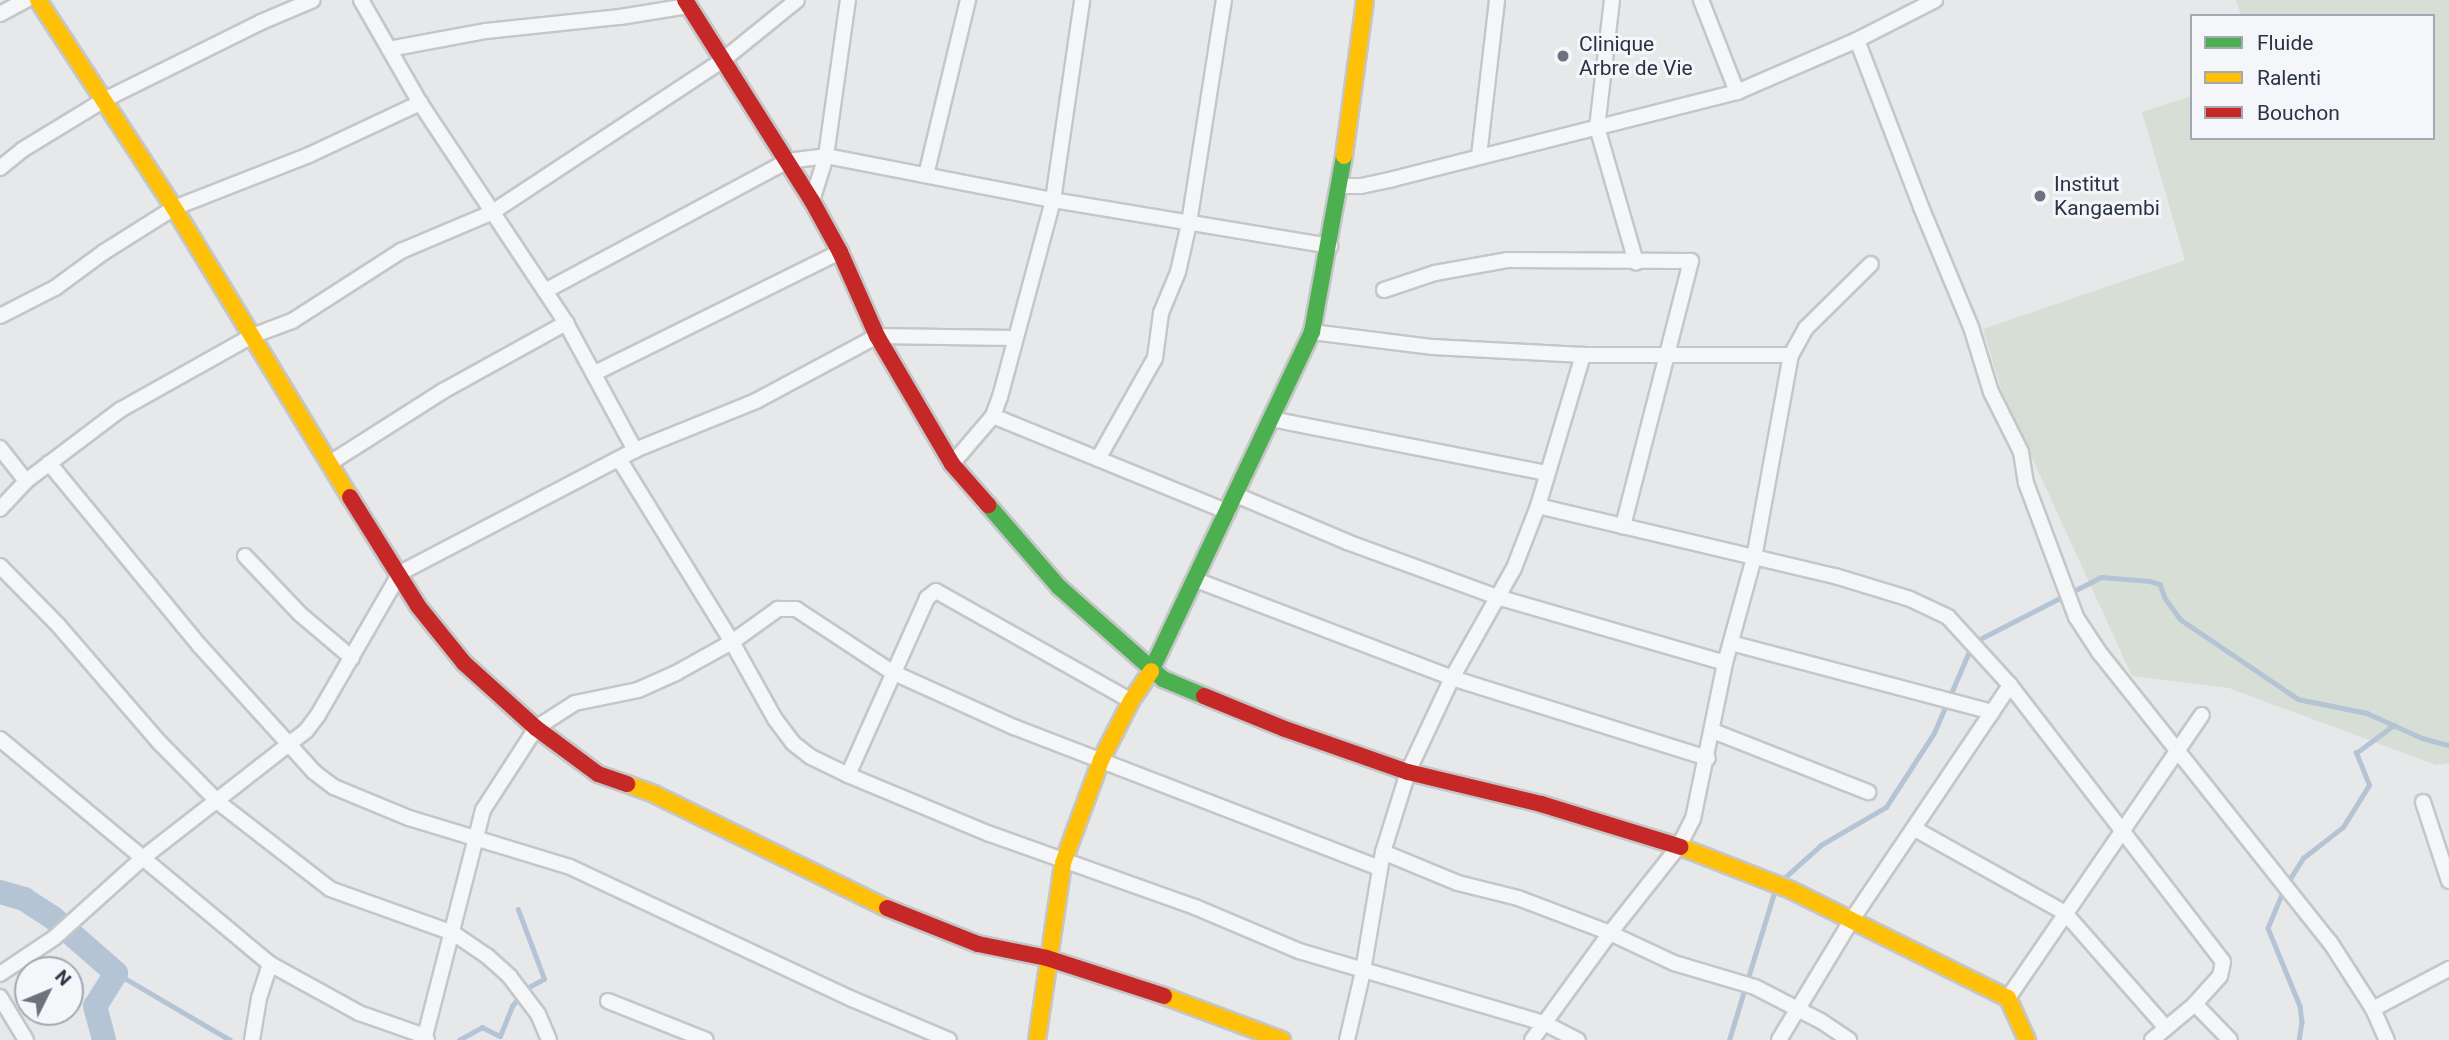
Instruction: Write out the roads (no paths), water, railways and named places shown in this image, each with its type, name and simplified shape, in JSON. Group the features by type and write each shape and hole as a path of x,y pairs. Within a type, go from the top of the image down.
{"street":[{"path":"0,14 26,0"},
{"path":"38,0 174,208 418,606 445,642 536,728 598,774 654,794 863,899 978,944 1047,958 1188,1002 1282,1040"},
{"path":"0,168 22,149 104,100 261,22 313,0"},
{"path":"361,0 420,103 491,214 566,323 635,450"},
{"path":"0,509 26,481 120,410 252,337 292,321 401,251 491,214 723,60 797,0"},
{"path":"812,201 826,156 848,0"},
{"path":"926,175 968,0"},
{"path":"952,464 993,416 1053,200 1082,0"},
{"path":"1098,459 1155,358 1161,313 1178,272 1189,223 1224,0"},
{"path":"1037,1040 1063,863 1101,760 1131,701 1153,667 1196,580 1312,332 1340,186 1365,0"},
{"path":"1479,156 1497,0"},
{"path":"1612,0 1606,33 1597,128 1636,262"},
{"path":"1701,0 1737,92"},
{"path":"1340,186 1361,186 1393,179 1737,92 1857,40 1935,0"},
{"path":"389,49 486,31 620,18 687,3 812,201 840,252 877,336 952,464 1059,587 1174,686 1408,772 1541,804 1679,846 1778,885 1853,918 2008,998 2027,1040"},
{"path":"1857,40 1971,327 1991,392 2021,452 2026,483 2068,599 2099,652 2330,942 2373,1009 2387,1040"},
{"path":"0,316 55,288 104,252 174,208 309,155 420,103"},
{"path":"545,291 787,161 826,156 1053,200 1330,246"},
{"path":"594,373 840,252"},
{"path":"1384,290 1435,273 1507,260 1692,261 1623,527"},
{"path":"1532,1040 1610,933 1679,846 1693,819 1708,758 1725,663 1754,558 1791,355 1805,328 1871,264"},
{"path":"330,463 443,391 566,323"},
{"path":"1312,332 1433,347 1583,355 1791,355"},
{"path":"0,974 65,928 144,857 290,745 318,715 400,573 635,450 756,401 877,336 1013,338"},
{"path":"1347,1040 1363,971 1383,852 1408,772 1452,678 1514,568 1538,506 1583,355"},
{"path":"993,416 1228,512"},
{"path":"1271,419 1547,473"},
{"path":"0,448 26,481"},
{"path":"619,459 732,642 775,719 793,743 848,775 1063,863 1195,907 1299,951 1544,1023 1578,1040"},
{"path":"49,463 199,645 314,772 334,787 410,818 570,867 852,999 949,1040"},
{"path":"1236,495 1347,542 1497,597 1725,663"},
{"path":"1538,506 1835,576 1910,599 1948,617 2010,685 2222,962 2220,976 2195,1004 2152,1040"},
{"path":"245,555 300,614 352,658"},
{"path":"0,566 218,802 330,889 453,933 487,956 538,1014 549,1040"},
{"path":"1196,580 1452,678 1708,758"},
{"path":"848,775 892,672 928,598 936,591 1131,701"},
{"path":"0,739 270,964 359,1013 426,1038 483,810 536,728 575,703 638,690 676,674 732,642 778,609 790,607 892,672 1014,727 1380,868"},
{"path":"1731,643 1992,712"},
{"path":"1779,1040 1853,918 2010,685"},
{"path":"2008,998 2202,715"},
{"path":"1713,731 1868,792"},
{"path":"2423,802 2449,881"},
{"path":"1915,829 2066,913 2166,1028"},
{"path":"1383,852 1448,879 1518,898 1610,933 1674,963 1746,985 1821,1021 1849,1040"},
{"path":"252,1040 259,998 270,964"},
{"path":"2373,1009 2449,968"},
{"path":"0,997 26,1040"},
{"path":"608,1001 706,1040"},
{"path":"2195,1004 2230,1040"}],"waterway":[{"path":"1976,641 2101,577 2150,581 2160,584 2165,598 2180,619 2298,699 2367,713 2422,738 2449,745"},
{"path":"1782,880 1821,845 1886,807 1934,733 1971,647"},
{"path":"2288,882 2303,858 2343,827 2369,785 2356,753 2394,725"},
{"path":"1729,1040 1775,890"},
{"path":"2284,890 2268,928 2300,1006 2302,1022 2299,1040"},
{"path":"0,892 24,899 52,917 116,973 95,1006 104,1040"},
{"path":"459,1040 482,1027 500,1036 512,1006 527,988 544,979 518,910"},
{"path":"116,973 230,1040"}],"place":[{"name":"Clinique Arbre de Vie","path":"1563,56"},
{"name":"Institut Kangaembi","path":"2040,196"}]}
